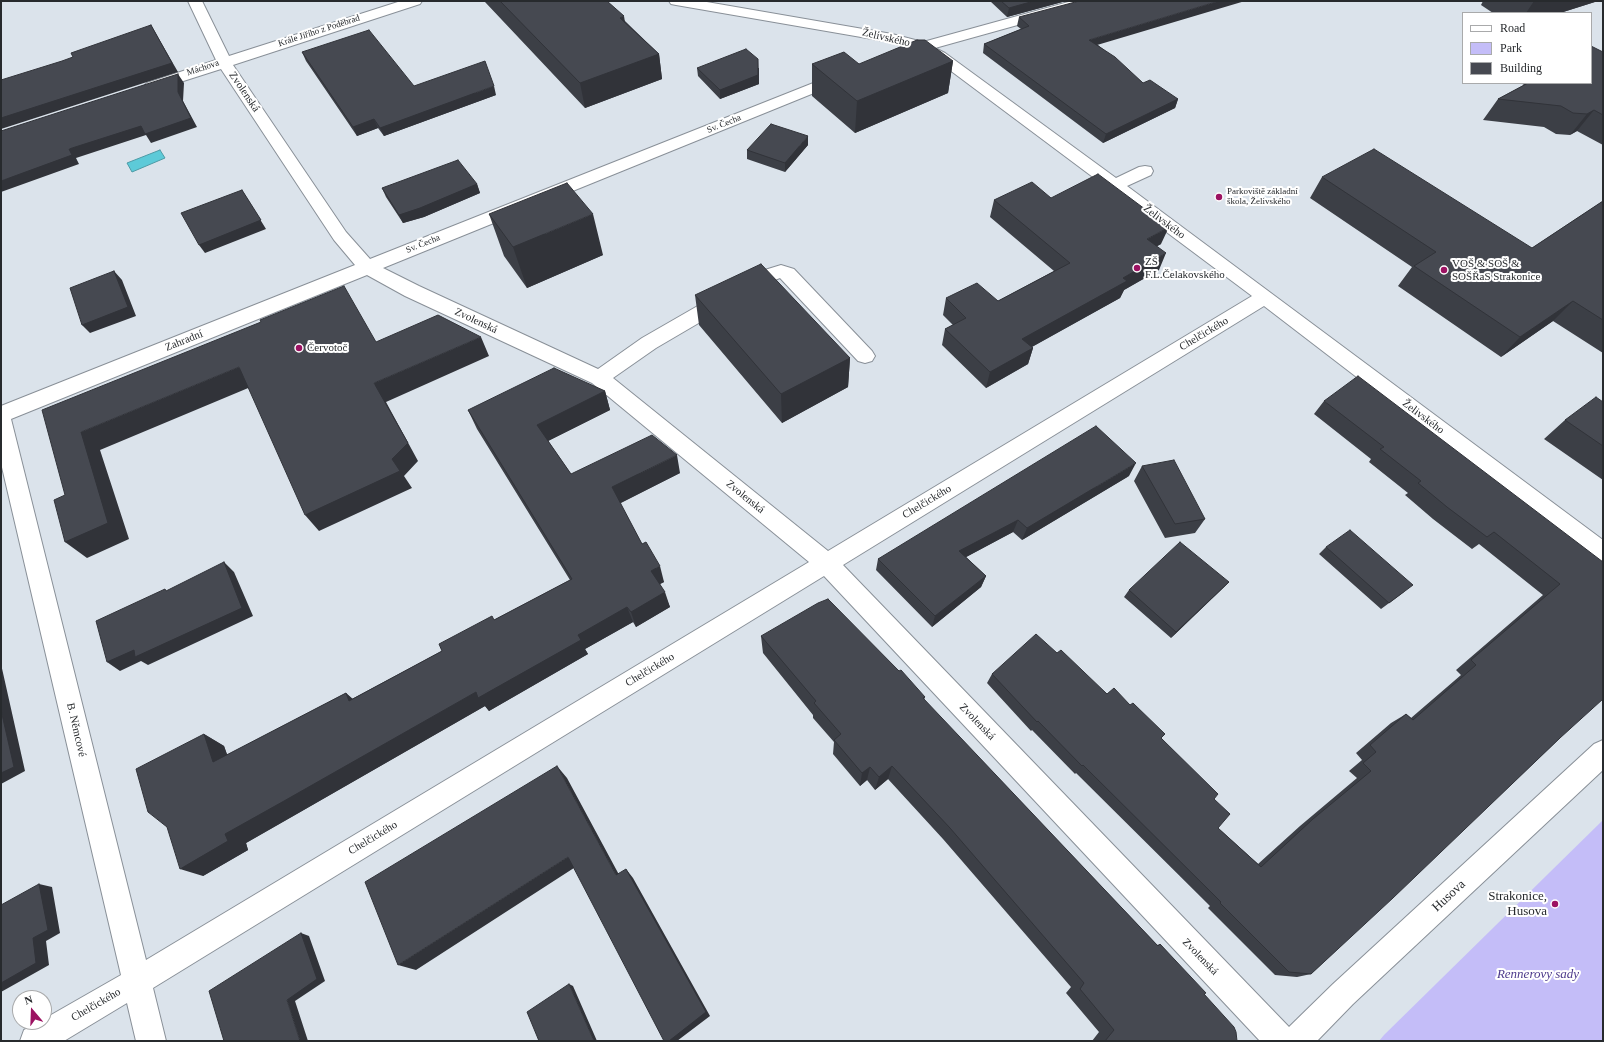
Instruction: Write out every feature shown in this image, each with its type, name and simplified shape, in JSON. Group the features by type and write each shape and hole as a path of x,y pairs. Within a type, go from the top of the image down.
{"street":[{"name":"Zvolenská","path":"194,1 224,62 340,236 366,267 412,291 599,378 826,563 1281,1041"},
{"name":"Krále Jiřího z Poděbrad","path":"224,62 415,1"},
{"name":"Želivského","path":"676,1 885,37 920,46 940,56 959,68 1265,297 1603,553"},
{"path":"884,59 920,46 1088,1"},
{"name":"Máchova","path":"135,91 224,62"},
{"name":"Sv. Čecha","path":"366,267 857,70"},
{"path":"1115,185 1145,171"},
{"name":"Zahradní","path":"1,415 366,267"},
{"path":"599,378 649,342 761,278 780,271 788,274 865,356"},
{"name":"Chelčického","path":"35,1041 136,982 1265,297"},
{"name":"B. Němcové","path":"1,420 151,1041"},
{"name":"Husova","path":"1296,1041 1343,994 1603,752"}],"green space":[{"name":"Rennerovy sady","path":"1603,820 1603,1041 1379,1041 1384,1035"}],"water":[{"path":"160,150 165,158 132,172 127,163"}],"building":[{"path":"500,1 607,1 624,16 620,18 659,54 580,83"},
{"path":"1001,1 1034,1 1009,8"},
{"path":"1079,1 1219,1 1089,40 1115,57 1143,83 1150,80 1178,99 1106,134 984,44 1029,26 1019,17"},
{"path":"151,25 172,63 1,118 1,80 73,57 71,53"},
{"path":"369,30 414,86 485,61 494,86 380,128 374,119 353,127 302,52"},
{"path":"917,40 925,40 953,61 857,101 812,64 844,52 859,64"},
{"path":"1592,46 1603,52 1603,115 1594,110 1587,114 1573,113 1561,106 1498,99 1526,84 1592,84"},
{"path":"746,49 758,59 758,75 720,90 697,68"},
{"path":"178,74 178,92 191,118 145,134 141,126 69,149 72,155 1,181 1,131"},
{"path":"771,124 808,136 785,163 747,150"},
{"path":"1374,149 1532,248 1603,201 1603,320 1573,301 1520,337 1414,266 1436,252 1322,177"},
{"path":"458,160 477,184 420,208 399,215 382,188"},
{"path":"1098,174 1169,227 1147,239 1166,253 1123,278 1127,281 1022,339 1033,348 990,372 945,329 966,318 946,298 977,283 998,301 1070,263 994,200 1032,182 1051,198"},
{"path":"567,183 593,214 513,247 489,214"},
{"path":"242,190 261,220 199,245 181,213"},
{"path":"761,264 850,358 781,394 695,295"},
{"path":"114,271 128,307 82,325 70,288"},
{"path":"344,286 376,342 438,315 481,337 374,383 408,443 392,459 400,471 305,515 239,367 81,432 108,523 65,542 54,500 65,495 42,410 261,322 260,320"},
{"path":"554,368 605,391 537,425 571,474 652,435 677,455 612,487 642,544 646,542 660,566 651,571 665,592 631,612 627,607 578,635 581,640 478,698 476,692 225,834 228,841 180,869 167,827 148,812 136,769 204,734 213,762 346,693 349,701 442,651 439,644 492,616 494,620 572,579 468,410"},
{"path":"1358,376 1603,562 1603,699 1311,974 1289,972 1083,765 1082,766 1038,721 1037,722 992,674 1036,634 1057,653 1061,650 1107,694 1114,688 1130,705 1133,703 1165,734 1161,738 1218,794 1214,799 1230,814 1218,828 1261,867 1313,819 1371,771 1363,763 1376,752 1370,745 1406,714 1413,720 1476,665 1471,660 1560,584 1494,532 1487,537 1447,507 1418,483 1421,481 1380,449 1384,447 1324,401"},
{"path":"1596,397 1603,402 1603,446 1565,420"},
{"path":"1096,426 1136,463 1027,528 1018,520 959,551 986,576 935,616 878,559"},
{"path":"1174,460 1205,519 1175,524 1142,466"},
{"path":"1350,530 1413,585 1389,603 1326,547"},
{"path":"1180,542 1229,582 1176,632 1129,590"},
{"path":"224,562 242,608 135,657 134,650 107,662 96,621 165,589 166,591"},
{"path":"828,599 899,671 901,670 925,697 923,698 1158,946 1160,944 1206,993 1204,994 1234,1027 1237,1041 1105,1041 1114,1030 1080,989 1084,983 950,828 892,766 879,777 870,767 862,773 834,740 841,734 814,703 816,701 761,636 818,603"},
{"path":"1,710 14,767 1,773"},
{"path":"557,766 616,875 626,869 706,1012 669,1041 664,1041 568,857 398,965 365,882"},
{"path":"39,884 48,930 33,938 36,963 1,983 1,905"},
{"path":"301,933 317,979 287,1000 300,1041 224,1041 209,991"},
{"path":"569,984 594,1041 539,1041 527,1012"}],"place":[{"name":"Parkoviště základní škola, Želivského","path":"1219,197"},
{"name":"ZŠ F.L.Čelakovského","path":"1137,268"},
{"name":"VOŠ & SOŠ & SOŠŘaS Strakonice","path":"1444,270"},
{"name":"Červotoč","path":"299,348"},
{"name":"Strakonice, Husova","path":"1555,904"}]}
